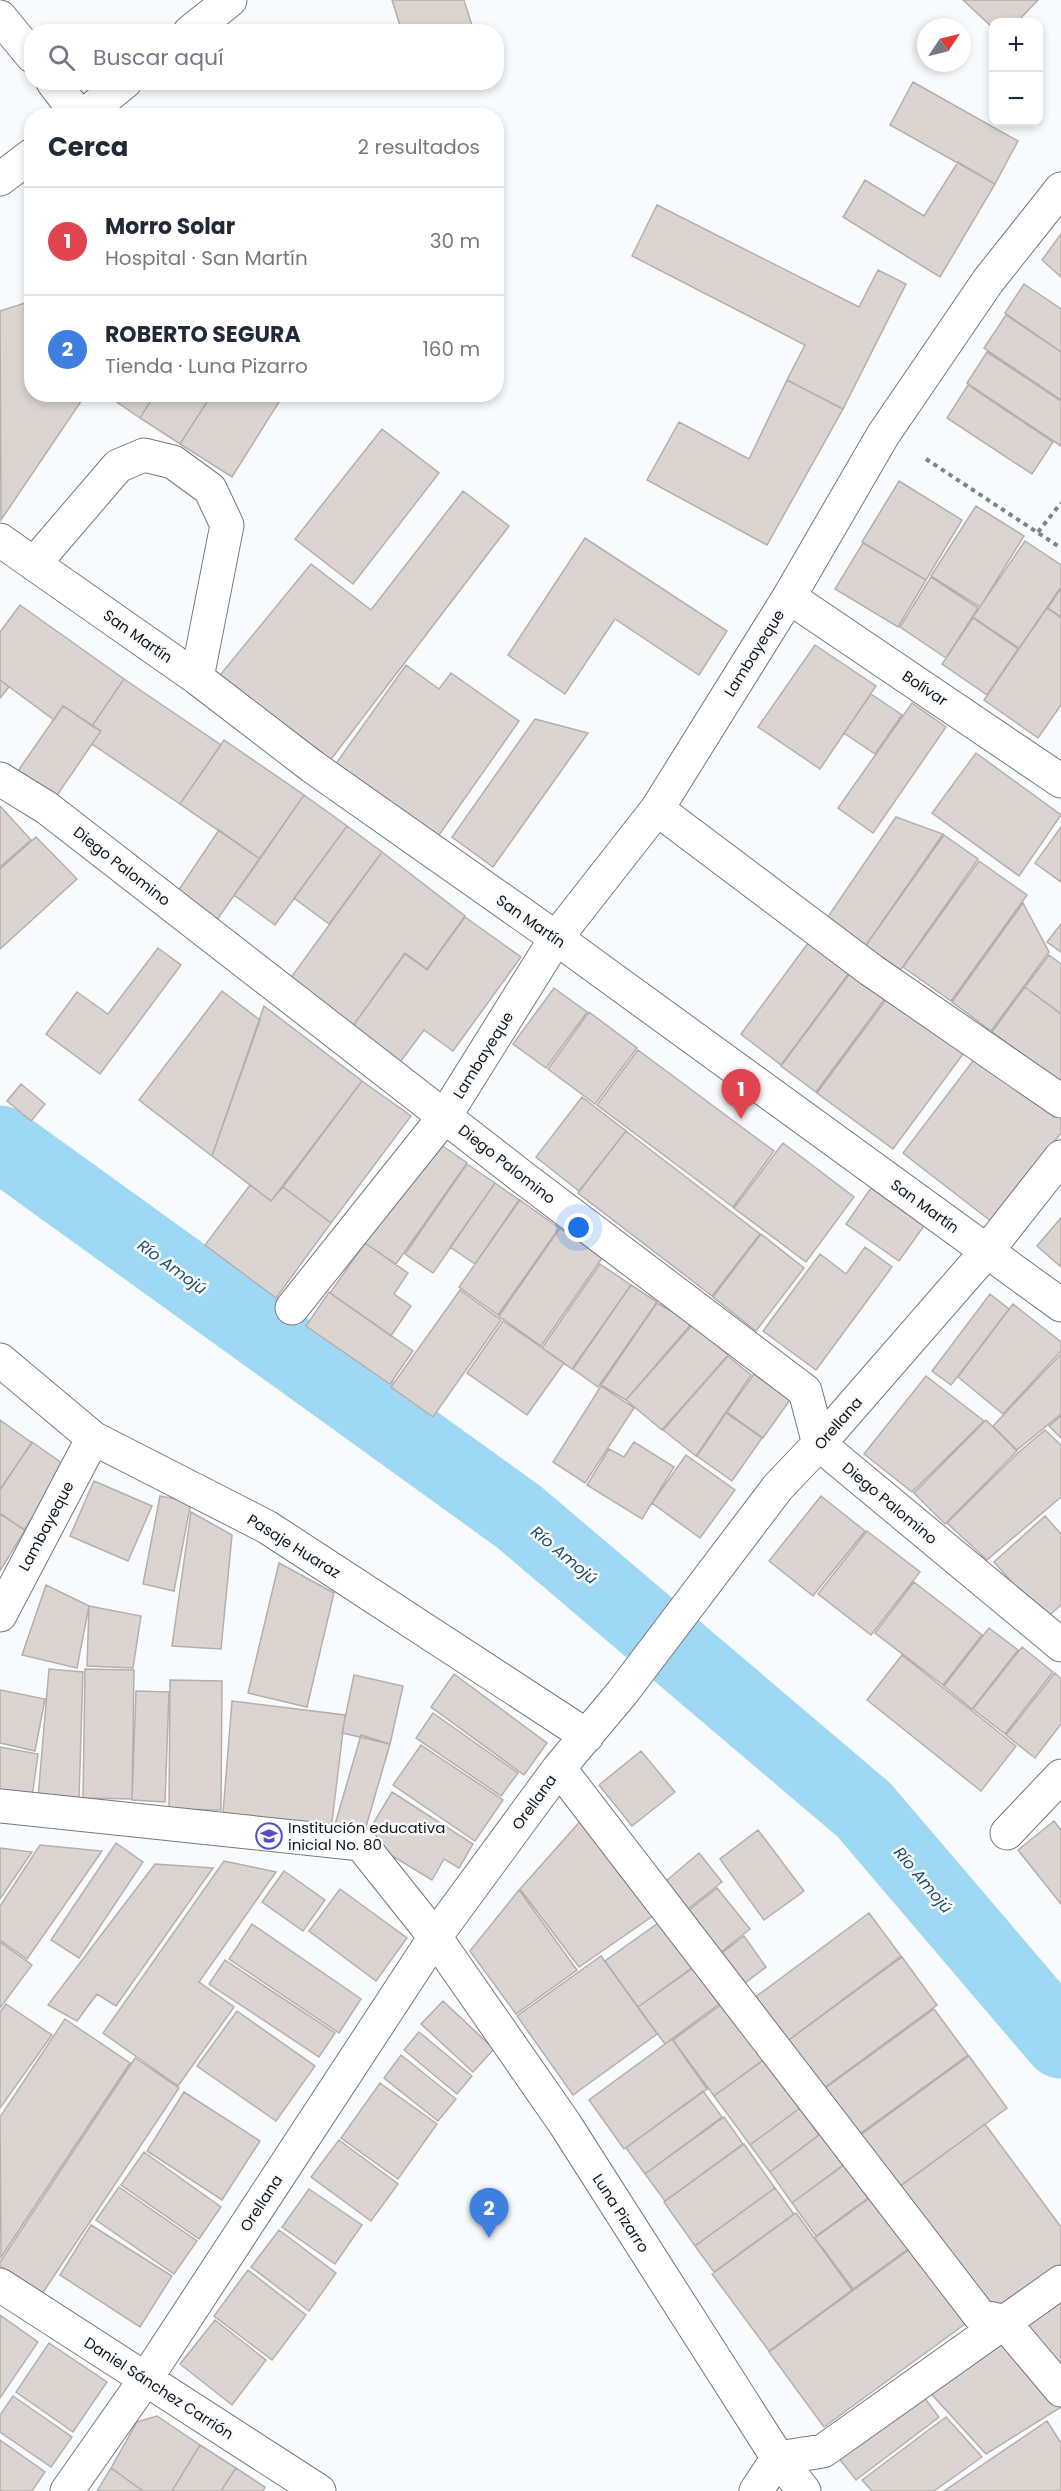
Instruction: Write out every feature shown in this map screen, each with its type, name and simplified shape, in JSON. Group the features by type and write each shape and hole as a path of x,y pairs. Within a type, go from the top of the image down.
{"street":[{"path":"200,24 230,0"},
{"path":"0,17 24,46"},
{"path":"59,90 74,108"},
{"path":"91,108 115,90"},
{"path":"0,179 24,161"},
{"name":"Lambayeque","path":"292,1308 445,1116 556,938 657,809 789,597 883,435 988,281 1061,189"},
{"path":"34,564 118,466 144,455 173,462 210,489 227,525 197,678"},
{"name":"San Martín","path":"0,540 197,678 313,767 556,938 1061,1305"},
{"name":"Bolívar","path":"789,597 1061,781"},
{"name":"Diego Palomino","path":"0,779 46,808 805,1391 819,1444 1061,1645"},
{"path":"657,809 871,970 1061,1101"},
{"name":"Orellana","path":"67,2491 145,2380 435,1937 559,1768 622,1694 778,1487 819,1444 987,1251 1061,1157"},
{"name":"Pasaje Huaraz","path":"0,1360 93,1438 267,1527 587,1736"},
{"name":"Lambayeque","path":"0,1615 93,1438"},
{"path":"559,1768 980,2316 1004,2321 1061,2390"},
{"path":"1007,1833 1061,1776"},
{"name":"Luna Pizarro","path":"0,1806 361,1844 435,1937 565,2124 778,2458 804,2491"},
{"path":"756,2491 778,2458 823,2451 1061,2282"},
{"name":"Daniel Sánchez Carrión","path":"0,2285 319,2491"}],"path":[{"path":"926,459 1061,548"},
{"path":"1038,532 1061,503"}],"building":[{"path":"392,0 464,0 472,24 400,24"},
{"path":"963,0 1038,0 1021,18 989,18 989,24"},
{"path":"913,82 1018,141 995,184 890,125"},
{"path":"958,162 995,184 940,277 843,217 865,180 924,216"},
{"path":"657,205 859,307 878,270 906,284 843,409 787,380 805,345 632,256"},
{"path":"1061,234 1061,277 1042,260"},
{"path":"1024,284 1061,309 1061,352 1005,313"},
{"path":"24,303 24,402 81,402 1,520 0,311"},
{"path":"1006,315 1061,352 1061,400 984,348"},
{"path":"987,352 1061,401 1061,446 967,383"},
{"path":"787,380 843,409 767,545 647,480 679,422 749,459"},
{"path":"968,385 1053,442 1032,474 947,418"},
{"path":"117,402 150,402 140,418"},
{"path":"150,402 207,402 180,444 140,418"},
{"path":"207,402 279,402 232,477 180,444"},
{"path":"382,429 439,473 353,584 295,539"},
{"path":"899,481 962,520 926,580 862,542"},
{"path":"463,491 509,526 329,762 216,680 311,564 371,610"},
{"path":"976,506 1024,536 980,607 931,576"},
{"path":"585,538 727,631 699,675 615,619 565,694 508,655"},
{"path":"1025,541 1061,565 1061,587 1019,648 973,617"},
{"path":"863,543 926,580 898,627 835,589"},
{"path":"931,577 978,608 946,658 900,627"},
{"path":"1061,588 1061,617 1048,608"},
{"path":"20,605 124,679 92,726 63,706 54,720 0,680 0,632"},
{"path":"1047,608 1061,618 1061,705 1038,738 984,700"},
{"path":"973,618 1018,649 987,695 942,664"},
{"path":"815,645 876,686 820,769 758,727"},
{"path":"406,665 439,689 451,673 519,721 437,838 335,765"},
{"path":"124,679 221,745 180,804 92,744 101,731 92,726"},
{"path":"0,680 9,687 0,698"},
{"path":"871,694 902,715 875,754 844,733"},
{"path":"912,703 946,727 873,833 838,808"},
{"path":"63,706 101,731 51,804 13,778"},
{"path":"535,719 588,733 493,867 452,837"},
{"path":"224,740 304,795 260,859 180,804"},
{"path":"976,753 1061,815 1019,876 932,813"},
{"path":"304,795 347,826 275,925 234,895"},
{"path":"0,806 31,840 0,867"},
{"path":"896,817 943,834 864,948 825,921"},
{"path":"347,826 382,852 329,924 294,898"},
{"path":"1061,827 1061,882 1035,863"},
{"path":"219,830 260,859 216,921 176,894"},
{"path":"944,835 978,859 899,972 864,948"},
{"path":"36,837 77,879 0,949 0,869"},
{"path":"382,852 465,916 427,969 405,953 350,1030 287,983"},
{"path":"979,861 1027,895 951,1001 903,967"},
{"path":"1023,903 1049,952 991,1031 952,1002"},
{"path":"465,917 521,957 453,1051 424,1030 398,1065 350,1030 405,954 427,970"},
{"path":"1061,924 1061,952 1047,942"},
{"path":"811,939 852,969 781,1065 741,1034"},
{"path":"158,948 181,965 100,1074 46,1034 77,992 108,1014"},
{"path":"1049,955 1061,964 1061,1014 1025,987"},
{"path":"854,968 889,993 816,1092 781,1066"},
{"path":"1025,987 1061,1014 1061,1082 992,1032"},
{"path":"554,988 587,1012 546,1068 513,1044"},
{"path":"894,989 969,1046 893,1149 817,1093"},
{"path":"222,991 260,1020 212,1156 139,1100"},
{"path":"264,1006 362,1081 271,1201 212,1156"},
{"path":"589,1012 637,1048 595,1104 548,1069"},
{"path":"982,1049 1061,1110 1061,1133 992,1222 903,1153"},
{"path":"638,1050 774,1151 733,1207 597,1105"},
{"path":"362,1081 411,1116 331,1223 283,1187"},
{"path":"21,1084 45,1104 31,1121 7,1101"},
{"path":"582,1097 626,1131 579,1191 536,1157"},
{"path":"626,1131 760,1234 712,1296 578,1193"},
{"path":"437,1142 467,1163 396,1264 365,1243"},
{"path":"783,1143 854,1197 806,1262 734,1208"},
{"path":"467,1164 495,1183 433,1273 405,1254"},
{"path":"495,1183 519,1200 475,1264 450,1247"},
{"path":"250,1185 271,1201 283,1187 331,1223 276,1298 205,1245"},
{"path":"871,1188 924,1226 899,1261 846,1224"},
{"path":"520,1200 559,1228 498,1315 459,1287"},
{"path":"1061,1218 1061,1267 1037,1246"},
{"path":"560,1228 602,1258 541,1346 499,1316"},
{"path":"761,1234 804,1268 756,1331 713,1297"},
{"path":"365,1243 408,1273 394,1294 411,1306 391,1336 330,1293"},
{"path":"865,1247 892,1267 816,1370 763,1331 820,1254 846,1274"},
{"path":"600,1264 631,1285 572,1369 542,1348"},
{"path":"631,1285 657,1302 598,1387 573,1369"},
{"path":"460,1290 501,1320 433,1417 391,1387"},
{"path":"329,1292 413,1351 390,1384 306,1326"},
{"path":"990,1294 1009,1309 951,1385 932,1371"},
{"path":"657,1303 692,1323 626,1400 601,1385"},
{"path":"1013,1304 1061,1342 1061,1351 1003,1414 958,1377"},
{"path":"503,1321 564,1363 527,1415 467,1373"},
{"path":"693,1324 728,1355 662,1430 626,1400"},
{"path":"1061,1354 1061,1414 1017,1450 993,1426"},
{"path":"728,1356 751,1375 696,1456 663,1430"},
{"path":"754,1374 790,1400 763,1438 727,1412"},
{"path":"926,1376 984,1421 912,1492 864,1454"},
{"path":"601,1386 634,1408 585,1483 553,1462"},
{"path":"726,1413 762,1438 732,1481 697,1456"},
{"path":"1061,1416 1061,1438 1049,1426"},
{"path":"0,1420 32,1443 0,1489"},
{"path":"986,1420 1017,1451 945,1524 914,1493"},
{"path":"1045,1430 1061,1445 1061,1497 987,1560 947,1523 1019,1452"},
{"path":"32,1442 66,1466 24,1530 0,1513 0,1490"},
{"path":"634,1442 674,1467 642,1519 587,1485 609,1449 624,1457"},
{"path":"686,1455 735,1490 700,1538 652,1503"},
{"path":"94,1481 152,1506 128,1561 70,1536"},
{"path":"160,1496 191,1502 174,1591 143,1584"},
{"path":"821,1496 865,1531 813,1596 769,1561"},
{"path":"191,1512 232,1535 221,1649 172,1646"},
{"path":"0,1514 25,1530 0,1571"},
{"path":"1045,1516 1061,1534 1061,1605 1045,1619 994,1562"},
{"path":"867,1531 920,1572 871,1635 818,1594"},
{"path":"279,1563 334,1593 307,1707 248,1693"},
{"path":"914,1582 982,1635 943,1685 875,1633"},
{"path":"46,1585 89,1606 77,1668 22,1655"},
{"path":"89,1606 141,1616 133,1668 87,1666"},
{"path":"989,1628 1018,1650 972,1709 944,1686"},
{"path":"1022,1647 1053,1672 1005,1734 973,1709"},
{"path":"902,1655 1016,1746 981,1791 867,1700"},
{"path":"49,1669 83,1672 79,1798 38,1798"},
{"path":"85,1669 134,1670 132,1799 83,1798"},
{"path":"1055,1673 1061,1679 1061,1724 1035,1758 1006,1735"},
{"path":"454,1674 547,1743 524,1775 431,1707"},
{"path":"354,1675 403,1686 390,1744 342,1733"},
{"path":"170,1680 222,1681 221,1810 169,1809"},
{"path":"0,1690 45,1699 35,1751 0,1743"},
{"path":"136,1691 169,1692 165,1802 132,1800"},
{"path":"232,1701 345,1715 331,1830 223,1813"},
{"path":"433,1713 518,1773 501,1796 416,1738"},
{"path":"361,1735 390,1744 363,1837 334,1828"},
{"path":"421,1745 503,1800 475,1841 393,1785"},
{"path":"0,1747 38,1754 32,1797 0,1792"},
{"path":"641,1751 675,1792 632,1826 599,1785"},
{"path":"392,1792 473,1844 459,1868 444,1859 432,1880 364,1839"},
{"path":"584,1817 660,1911 579,1967 520,1889"},
{"path":"1054,1821 1061,1830 1061,1904 1018,1850"},
{"path":"758,1830 804,1891 764,1920 720,1859"},
{"path":"116,1843 143,1862 79,1958 51,1940"},
{"path":"40,1845 102,1851 27,1959 0,1940 0,1906"},
{"path":"0,1848 32,1852 0,1899"},
{"path":"699,1853 722,1882 688,1909 666,1881"},
{"path":"224,1861 276,1872 199,1982 234,2007 178,2086 103,2033"},
{"path":"155,1864 213,1868 116,2006 97,1994 77,2021 48,2005"},
{"path":"284,1871 325,1900 303,1931 262,1902"},
{"path":"717,1888 750,1929 721,1952 688,1911"},
{"path":"340,1889 407,1938 376,1981 309,1931"},
{"path":"519,1890 577,1970 516,2014 470,1951"},
{"path":"869,1913 901,1956 782,2045 750,2001"},
{"path":"668,1916 701,1961 638,2007 605,1961"},
{"path":"252,1924 361,1999 339,2033 229,1959"},
{"path":"744,1936 766,1967 745,1983 722,1953"},
{"path":"0,1942 32,1965 0,2008"},
{"path":"601,1956 657,2034 573,2095 517,2016"},
{"path":"902,1957 937,2005 817,2093 782,2045"},
{"path":"225,1960 335,2033 319,2057 209,1984"},
{"path":"693,1968 719,2004 665,2044 638,2007"},
{"path":"443,2001 494,2049 473,2072 421,2024"},
{"path":"6,2004 52,2035 0,2108 0,2012"},
{"path":"722,2004 763,2060 714,2096 673,2040"},
{"path":"934,2009 968,2055 854,2138 820,2092"},
{"path":"237,2011 315,2066 276,2121 197,2066"},
{"path":"65,2019 130,2063 1,2257 0,2117"},
{"path":"419,2032 472,2076 457,2094 404,2050"},
{"path":"672,2039 707,2089 624,2149 589,2100"},
{"path":"401,2055 456,2099 438,2121 384,2078"},
{"path":"969,2056 1007,2108 893,2191 855,2139"},
{"path":"135,2058 179,2088 42,2294 0,2266 0,2262"},
{"path":"765,2059 800,2108 750,2145 714,2096"},
{"path":"380,2083 437,2124 398,2179 341,2138"},
{"path":"703,2091 722,2117 645,2174 626,2148"},
{"path":"184,2092 260,2141 222,2200 147,2151"},
{"path":"800,2108 819,2135 770,2172 750,2145"},
{"path":"724,2117 743,2144 665,2201 645,2174"},
{"path":"985,2124 1061,2227 1061,2265 988,2312 898,2188"},
{"path":"820,2134 843,2165 792,2203 770,2172"},
{"path":"339,2140 398,2184 371,2221 311,2177"},
{"path":"744,2144 775,2188 695,2246 664,2202"},
{"path":"144,2152 221,2207 199,2239 121,2185"},
{"path":"844,2165 868,2198 816,2236 792,2203"},
{"path":"119,2187 197,2241 174,2274 96,2220"},
{"path":"775,2188 794,2214 714,2272 695,2246"},
{"path":"309,2189 362,2225 335,2264 282,2227"},
{"path":"874,2195 912,2246 853,2289 815,2238"},
{"path":"796,2213 852,2290 769,2351 712,2274"},
{"path":"91,2225 172,2276 140,2327 60,2275"},
{"path":"279,2230 336,2273 309,2311 251,2267"},
{"path":"914,2246 969,2321 824,2427 769,2352"},
{"path":"248,2270 306,2315 272,2360 214,2316"},
{"path":"1061,2299 1061,2378 1014,2323"},
{"path":"0,2315 38,2342 0,2398"},
{"path":"215,2320 266,2360 232,2405 180,2364"},
{"path":"1004,2332 1061,2401 1061,2407 986,2454 926,2388"},
{"path":"49,2343 107,2382 73,2432 16,2392"},
{"path":"917,2388 939,2417 856,2480 834,2452"},
{"path":"13,2396 72,2437 51,2467 0,2432 0,2415"},
{"path":"157,2416 200,2445 172,2491 143,2491 111,2468 137,2422"},
{"path":"946,2417 982,2457 934,2491 872,2491 862,2480"},
{"path":"1047,2421 1061,2443 1061,2491 944,2491"},
{"path":"0,2440 45,2472 32,2491 0,2491"},
{"path":"200,2445 236,2468 221,2491 172,2491"},
{"path":"111,2468 143,2491 97,2491"},
{"path":"236,2468 265,2487 263,2491 221,2491"}],"waterway":[{"name":"Río Amojú","path":"0,1143 519,1517 864,1810 1061,2041"}],"place":[{"name":"Morro Solar","path":"741,1119"},
{"name":"Institución educativa inicial No. 80","path":"269,1836"},
{"name":"ROBERTO SEGURA","path":"489,2238"}]}
